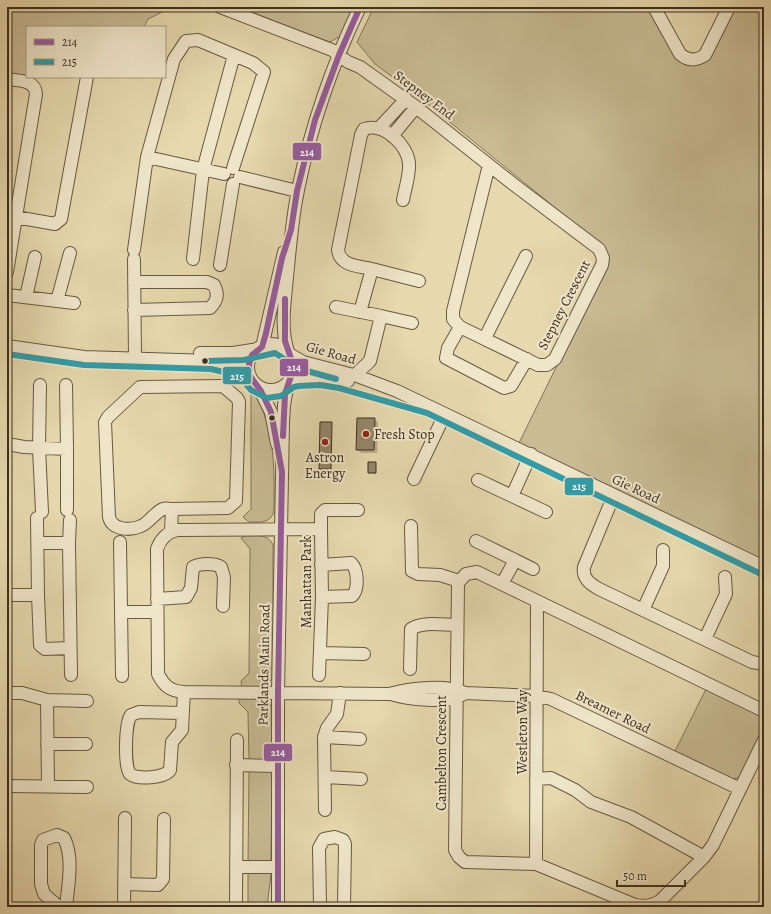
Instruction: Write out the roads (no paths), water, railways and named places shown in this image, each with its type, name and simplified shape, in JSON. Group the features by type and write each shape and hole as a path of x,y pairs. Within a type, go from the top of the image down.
{"street":[{"name":"Stepney End","path":"220,7 332,50 406,99 489,165"},
{"path":"7,346 84,357 212,361 232,365 250,376 258,386 272,390 282,388 289,381 294,367 285,341 284,316 292,230 298,191 315,120 339,55 360,7"},
{"path":"654,7 680,54 693,60 705,55 729,7"},
{"path":"135,358 134,254 148,157 174,59 186,41 198,40 253,63 264,72 233,176 220,265"},
{"path":"194,259 203,170 234,55"},
{"path":"16,217 55,224 61,219 87,78"},
{"path":"7,79 30,83 36,91 16,217 9,251 7,272"},
{"path":"379,128 406,99"},
{"path":"392,136 416,107"},
{"path":"403,200 409,165 408,158 392,136 379,128 369,127 364,129 361,136 338,250 339,257 344,262 372,270 419,280"},
{"path":"148,157 298,191"},
{"path":"489,165 453,314 455,322 460,327 446,355 449,361 507,388 511,386 527,359"},
{"name":"Stepney Crescent","path":"460,327 541,366 548,365 553,362 602,265 603,258 597,247 489,165"},
{"path":"250,376 248,368 250,360 260,348 282,258 292,230"},
{"path":"57,301 70,253"},
{"path":"484,338 526,256"},
{"path":"26,297 34,257"},
{"path":"360,312 372,270"},
{"path":"134,282 207,282 214,285 217,296 216,303 210,308 134,310"},
{"path":"7,295 74,303"},
{"path":"336,307 412,323"},
{"path":"376,382 370,361 381,316"},
{"path":"135,358 146,354 233,353 277,345 289,354"},
{"name":"Gie Road","path":"289,354 303,362 355,375 376,382 430,406 764,567"},
{"path":"355,375 370,361"},
{"name":"Gie Road","path":"289,381 320,377 341,380 430,406"},
{"name":"Parklands Main Road","path":"278,907 278,692 282,472 284,405 289,381"},
{"path":"40,385 40,515 38,543 40,645 45,649 70,648"},
{"path":"66,385 71,674"},
{"path":"223,386 237,398 238,402 236,501 228,508 172,508 164,509 141,526 134,528 120,528 111,523 108,517 105,422 108,417 140,387 223,386"},
{"name":"Parklands Main Road","path":"258,386 273,419 279,463 282,472"},
{"path":"414,479 445,414"},
{"path":"7,444 39,448 67,448"},
{"path":"512,496 531,454"},
{"path":"478,480 546,512"},
{"path":"617,496 604,519 584,567 584,575 592,585 752,662 764,664"},
{"path":"171,531 172,508"},
{"path":"321,529 321,514 325,510 358,510"},
{"path":"411,526 412,571 418,574 440,574 459,581 464,575 475,572 764,711"},
{"name":"Manhattan Park","path":"171,531 281,528 321,529 322,597 319,675"},
{"name":"Breamer Road","path":"171,531 164,537 157,550 158,674 164,685 176,691 389,694 409,689 459,694 537,696 551,699 740,789"},
{"path":"476,541 533,570"},
{"path":"120,542 122,676"},
{"path":"38,543 69,543"},
{"path":"643,610 662,566 663,550"},
{"path":"502,584 515,560"},
{"path":"321,565 351,563 356,570 356,591 352,596 322,597"},
{"path":"157,599 186,597 191,588 193,567 201,564 217,565 221,567 224,577 223,606"},
{"path":"705,639 726,594 726,577"},
{"name":"Cambelton Crescent","path":"459,581 457,589 456,625 459,694 455,850 462,861 467,863 536,864 635,905 645,906 661,900 704,857 713,845 764,740"},
{"path":"7,596 38,595"},
{"name":"Westleton Way","path":"536,864 537,601"},
{"path":"121,612 157,612"},
{"path":"410,669 411,629 416,626 456,625"},
{"path":"320,653 364,654"},
{"path":"183,713 140,712 131,715 127,723 127,766 130,774 136,777 158,777 168,773 172,764 172,742 182,732 183,713 184,692"},
{"path":"7,693 22,693 48,700 87,700"},
{"path":"325,810 326,777 324,737 327,728 337,714 340,693"},
{"path":"48,700 48,786"},
{"path":"324,737 360,739"},
{"path":"236,907 237,740"},
{"path":"48,744 86,744"},
{"path":"236,765 278,766"},
{"path":"326,777 361,779"},
{"path":"536,779 551,778 575,790 591,802 631,817 704,857"},
{"path":"7,786 87,787"},
{"path":"124,907 125,818"},
{"path":"124,884 158,885 163,879 164,819"},
{"path":"59,907 44,894 41,884 41,845 43,840 57,835 64,838 68,851 69,878 66,907"},
{"path":"320,907 319,848 324,839 335,837 343,840 345,844 344,907"},
{"path":"236,867 278,867"}],"place":[{"name":"Fresh Stop","path":"366,434"},
{"name":"Astron Energy","path":"325,442"}]}
